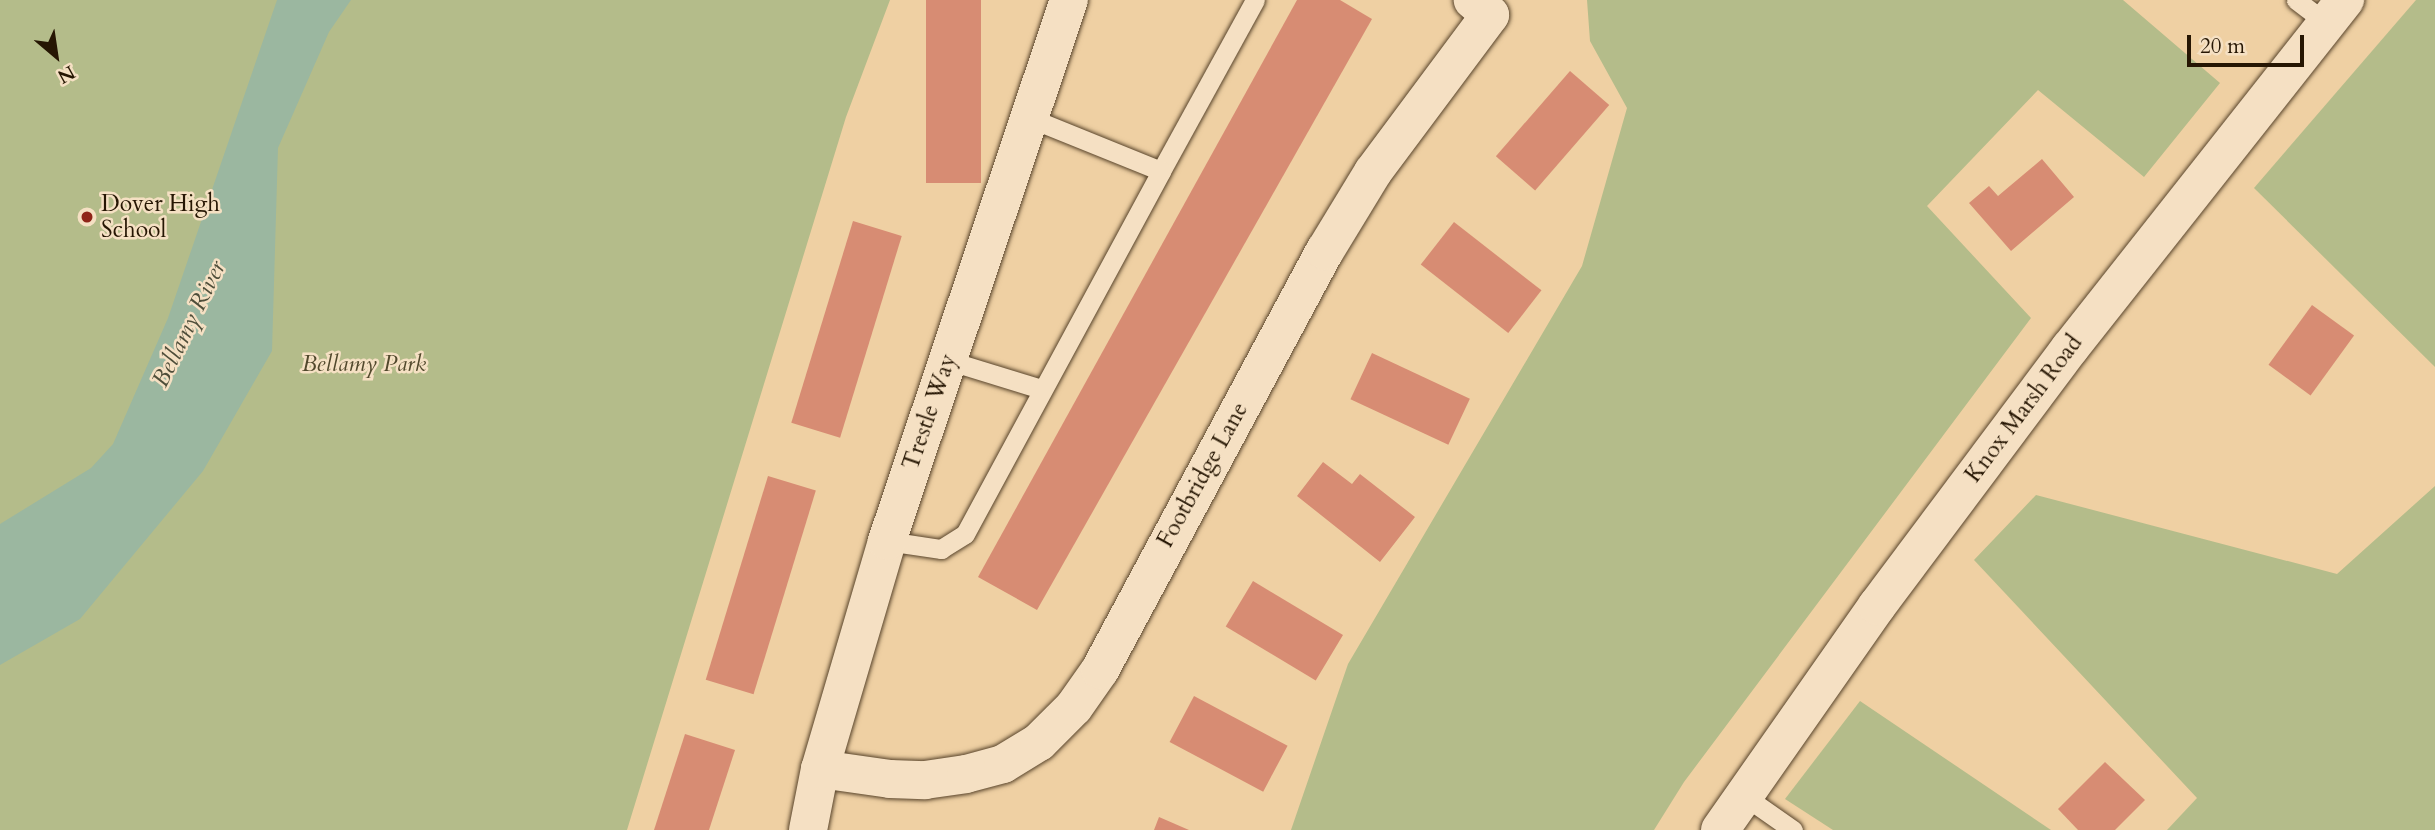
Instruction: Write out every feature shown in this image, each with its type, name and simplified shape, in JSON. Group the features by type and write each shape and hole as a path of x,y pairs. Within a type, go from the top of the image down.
{"street":[{"name":"Trestle Way","path":"808,830 820,769 887,541 1032,119 1069,0"},
{"name":"Footbridge Lane","path":"820,769 890,779 966,774 1003,764 1039,742 1074,707 1100,670 1366,184 1488,5"},
{"name":"Knox Marsh Road","path":"1720,830 2070,348 2336,11"}],"lane":[{"path":"887,541 941,549 965,534 1041,389 1255,0"},
{"path":"2296,0 2336,11"},
{"path":"1032,119 1161,171"},
{"path":"947,360 1041,389"},
{"path":"1743,795 1793,830"}],"green space":[{"name":"Bellamy Park","path":"0,0 890,0 846,117 627,830 0,830"},
{"path":"1587,0 2123,0 2220,83 2144,177 2038,90 1927,206 2031,318 1684,782 1654,830 1291,830 1348,664 1582,266 1627,108 1590,41"},
{"path":"2416,0 2435,0 2435,367 2254,188"},
{"path":"2435,486 2435,830 2167,830 2197,798 1974,560 2036,495 2337,574"},
{"path":"1860,701 2051,830 1833,830 1785,799"}],"water":[{"name":"Bellamy River","path":"277,0 351,0 329,32 278,148 272,351 203,471 80,619 0,665 0,524 91,468 113,444 168,318"}],"building":[{"path":"926,0 981,0 981,183 926,183"},
{"path":"1297,0 1340,0 1372,19 1037,610 978,577"},
{"path":"1570,71 1609,105 1535,190 1496,156"},
{"path":"2042,159 2074,197 2011,251 1969,203 1989,186 1998,196"},
{"path":"853,221 902,236 840,438 791,423"},
{"path":"1454,222 1541,290 1508,333 1421,265"},
{"path":"2312,305 2354,336 2311,395 2269,365"},
{"path":"1372,353 1470,399 1448,445 1350,399"},
{"path":"1323,462 1352,484 1360,474 1415,517 1380,562 1297,496"},
{"path":"768,476 816,491 754,694 706,680"},
{"path":"1253,581 1343,635 1316,681 1226,626"},
{"path":"1194,696 1288,746 1263,792 1170,742"},
{"path":"685,734 735,750 709,830 654,830"},
{"path":"2105,762 2145,800 2115,830 2078,830 2058,809"},
{"path":"1159,817 1189,830 1154,830"}],"place":[{"name":"Dover High School","path":"87,217"}]}
